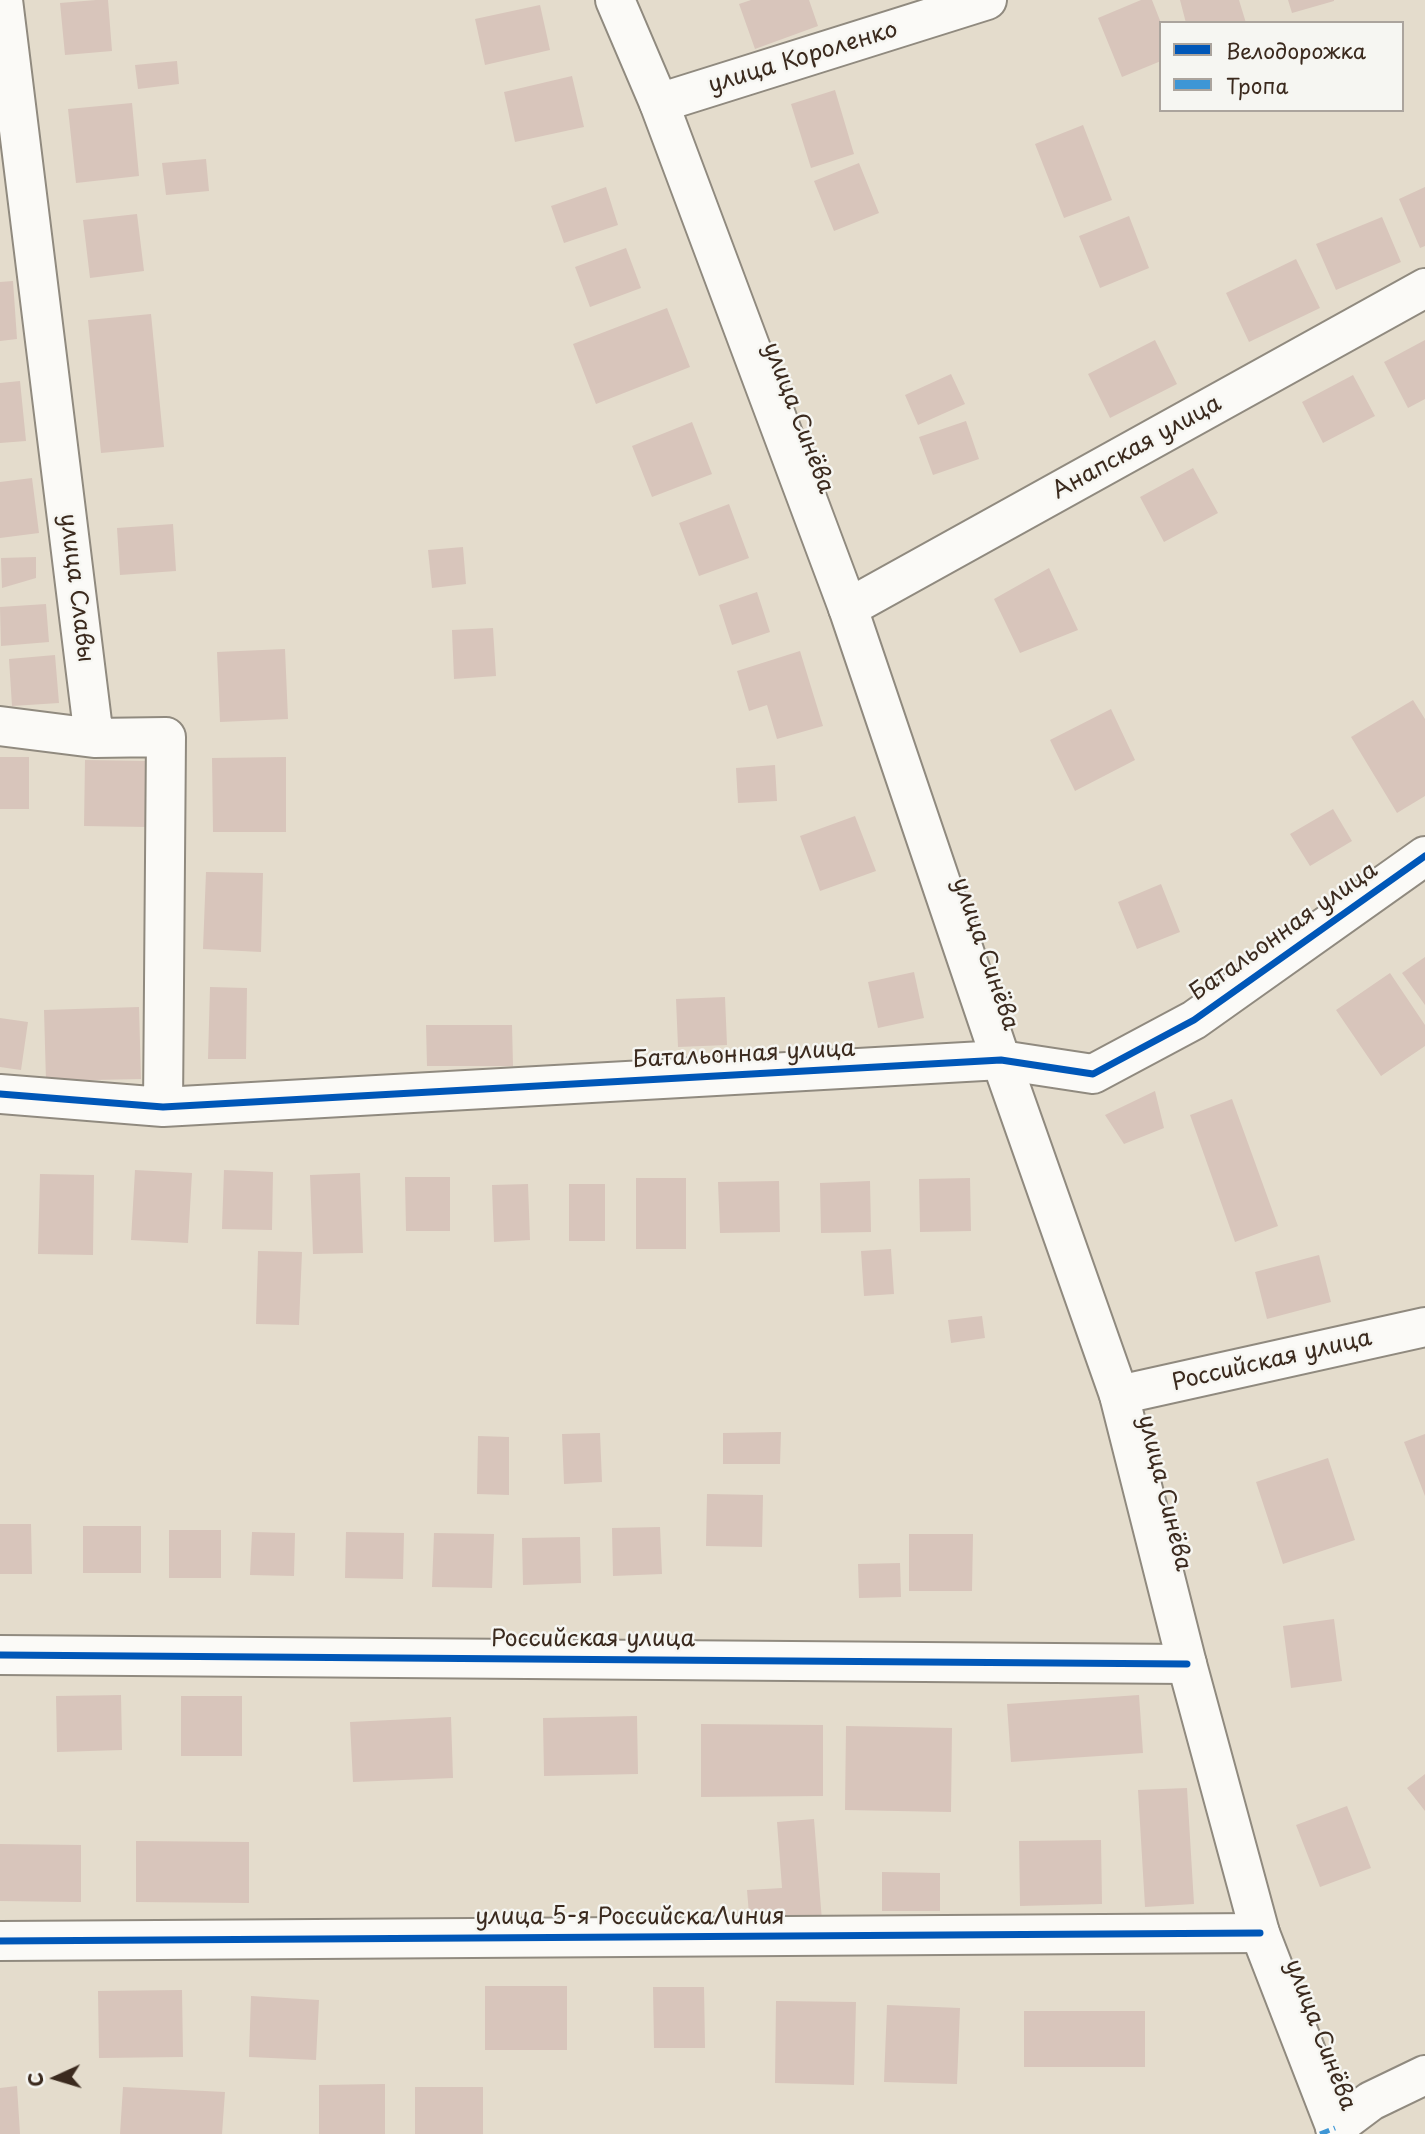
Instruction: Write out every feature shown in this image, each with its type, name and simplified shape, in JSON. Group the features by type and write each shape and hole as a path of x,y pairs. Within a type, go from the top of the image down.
{"street":[{"name":"улица Славы","path":"3,0 94,738"},
{"name":"улица Синёва","path":"615,0 659,103 848,608 1001,1060 1119,1395 1186,1664 1260,1933 1336,2131"},
{"name":"улица Короленко","path":"659,103 987,0"},
{"name":"Анапская улица","path":"848,608 1425,288"},
{"path":"0,726 94,738 166,737 163,1107"},
{"name":"Батальонная улица","path":"0,1094 163,1107 1001,1060 1093,1074 1194,1020 1425,856"},
{"name":"Российская улица","path":"1119,1395 1425,1327"},
{"name":"Российская улица","path":"0,1656 1186,1664"},
{"name":"улица 5-я РоссийскаЛиния","path":"0,1941 1260,1933"},
{"path":"1336,2131 1371,2101 1425,2075"}],"building":[{"path":"108,0 112,51 65,55 60,3"},
{"path":"751,0 809,0 818,26 755,49 739,4"},
{"path":"1141,0 1152,0 1160,21 1159,62 1122,77 1098,18"},
{"path":"1180,0 1239,0 1245,21 1185,21"},
{"path":"1288,0 1334,0 1334,1 1292,13"},
{"path":"540,5 550,50 485,65 475,19"},
{"path":"177,61 179,84 138,89 135,65"},
{"path":"572,76 584,127 515,142 504,92"},
{"path":"835,90 854,154 811,168 791,104"},
{"path":"132,103 139,176 76,183 68,109"},
{"path":"1083,125 1112,200 1064,218 1035,144"},
{"path":"206,159 209,191 166,195 162,163"},
{"path":"859,163 879,213 834,231 814,181"},
{"path":"606,187 618,225 564,243 551,206"},
{"path":"1425,187 1425,246 1420,248 1399,199"},
{"path":"137,214 144,271 90,278 83,220"},
{"path":"1129,216 1149,268 1100,288 1079,236"},
{"path":"1382,217 1401,262 1336,290 1316,244"},
{"path":"626,248 641,288 590,307 575,267"},
{"path":"1296,259 1320,308 1249,342 1226,293"},
{"path":"13,281 17,339 0,341 0,282"},
{"path":"667,308 690,367 596,404 573,344"},
{"path":"151,314 164,447 101,453 88,320"},
{"path":"1155,340 1177,384 1110,418 1088,374"},
{"path":"1425,340 1425,399 1408,408 1384,362"},
{"path":"951,374 965,404 918,425 905,395"},
{"path":"1353,375 1375,416 1323,443 1302,402"},
{"path":"20,381 26,441 0,443 0,383"},
{"path":"966,421 979,459 933,475 919,437"},
{"path":"692,422 712,474 652,497 632,446"},
{"path":"1193,468 1218,513 1164,542 1140,497"},
{"path":"32,478 39,533 0,538 0,482"},
{"path":"729,504 749,558 699,576 679,523"},
{"path":"173,524 176,571 120,575 117,528"},
{"path":"463,547 466,584 432,588 428,550"},
{"path":"36,557 36,578 2,588 1,558"},
{"path":"1049,568 1078,630 1020,653 994,599"},
{"path":"757,592 770,632 732,645 719,605"},
{"path":"46,604 49,642 1,646 0,607"},
{"path":"493,628 496,676 454,679 452,630"},
{"path":"285,649 288,719 220,722 217,652"},
{"path":"800,651 823,726 777,739 767,705 749,711 737,671"},
{"path":"55,655 59,703 12,706 9,659"},
{"path":"1413,700 1425,719 1425,796 1397,813 1351,737"},
{"path":"1111,709 1135,760 1075,791 1050,740"},
{"path":"0,757 29,757 29,809 0,809"},
{"path":"286,757 286,832 213,832 212,758"},
{"path":"85,760 149,761 148,827 84,826"},
{"path":"775,765 777,801 738,803 736,768"},
{"path":"1333,809 1352,841 1310,866 1290,834"},
{"path":"855,816 876,871 820,891 800,836"},
{"path":"206,872 263,873 261,952 203,949"},
{"path":"1161,884 1180,932 1137,949 1118,902"},
{"path":"1425,957 1425,1005 1402,973"},
{"path":"914,972 924,1018 878,1028 868,982"},
{"path":"1390,973 1425,1025 1425,1046 1381,1076 1336,1010"},
{"path":"210,987 247,988 246,1059 208,1059"},
{"path":"725,997 727,1045 678,1047 676,999"},
{"path":"139,1007 141,1079 46,1081 44,1010"},
{"path":"0,1018 28,1022 21,1070 0,1067"},
{"path":"426,1025 512,1025 513,1066 427,1066"},
{"path":"1155,1091 1164,1128 1124,1144 1105,1115"},
{"path":"1232,1099 1278,1226 1235,1242 1190,1115"},
{"path":"135,1170 192,1173 188,1243 131,1240"},
{"path":"224,1170 273,1172 272,1230 222,1229"},
{"path":"360,1173 363,1253 313,1254 310,1175"},
{"path":"40,1174 94,1175 93,1255 38,1254"},
{"path":"405,1177 450,1177 450,1231 406,1231"},
{"path":"636,1178 686,1178 686,1249 636,1249"},
{"path":"970,1178 971,1231 920,1232 919,1179"},
{"path":"779,1181 780,1232 720,1233 718,1182"},
{"path":"870,1181 871,1232 821,1233 820,1183"},
{"path":"528,1184 530,1240 494,1242 492,1185"},
{"path":"569,1184 605,1184 605,1241 569,1241"},
{"path":"891,1249 894,1294 864,1296 861,1251"},
{"path":"258,1251 302,1252 299,1325 256,1324"},
{"path":"1319,1255 1331,1302 1267,1319 1255,1272"},
{"path":"982,1316 985,1338 951,1343 948,1320"},
{"path":"781,1432 780,1464 723,1464 723,1433"},
{"path":"600,1433 602,1482 564,1484 562,1434"},
{"path":"1425,1434 1425,1496 1404,1442"},
{"path":"478,1436 509,1437 509,1495 477,1494"},
{"path":"1328,1458 1355,1540 1283,1564 1256,1482"},
{"path":"707,1494 763,1495 762,1547 706,1546"},
{"path":"0,1524 31,1524 32,1574 0,1574"},
{"path":"83,1526 141,1526 141,1573 83,1573"},
{"path":"660,1527 662,1574 613,1576 612,1528"},
{"path":"169,1530 221,1530 221,1578 169,1578"},
{"path":"252,1532 295,1533 294,1576 250,1575"},
{"path":"346,1532 404,1533 403,1579 345,1578"},
{"path":"434,1533 494,1534 492,1588 432,1587"},
{"path":"909,1534 973,1534 972,1591 909,1591"},
{"path":"580,1537 581,1583 523,1585 522,1538"},
{"path":"900,1563 901,1597 859,1598 858,1564"},
{"path":"1334,1619 1342,1681 1291,1688 1283,1626"},
{"path":"121,1695 122,1750 57,1752 56,1696"},
{"path":"1139,1695 1143,1753 1011,1762 1007,1704"},
{"path":"181,1696 242,1696 242,1756 181,1756"},
{"path":"637,1716 638,1774 544,1776 543,1718"},
{"path":"451,1717 453,1778 353,1782 350,1722"},
{"path":"701,1724 823,1725 823,1796 701,1797"},
{"path":"846,1726 952,1728 951,1812 845,1810"},
{"path":"1425,1774 1425,1811 1407,1788"},
{"path":"1187,1788 1194,1904 1145,1907 1138,1790"},
{"path":"1347,1806 1371,1868 1320,1887 1296,1825"},
{"path":"814,1819 822,1921 750,1926 747,1890 782,1888 777,1822"},
{"path":"1101,1840 1102,1904 1020,1906 1019,1841"},
{"path":"136,1841 249,1842 249,1903 136,1902"},
{"path":"0,1844 81,1845 81,1902 0,1901"},
{"path":"882,1872 940,1873 940,1911 882,1911"},
{"path":"485,1986 567,1986 567,2050 485,2050"},
{"path":"653,1987 704,1987 705,2048 654,2048"},
{"path":"182,1990 183,2057 99,2058 98,1991"},
{"path":"251,1996 319,2000 316,2060 249,2057"},
{"path":"776,2001 856,2002 854,2085 775,2083"},
{"path":"887,2005 960,2008 957,2084 884,2082"},
{"path":"1024,2011 1145,2011 1145,2067 1024,2067"},
{"path":"385,2084 385,2134 319,2134 319,2085"},
{"path":"17,2086 20,2134 0,2134 0,2088"},
{"path":"123,2087 225,2092 222,2134 120,2134"},
{"path":"415,2087 483,2087 483,2134 415,2134"}],"marked path":[{"path":"1320,2134 1335,2128"}],"cycle path":[{"path":"0,1094 163,1107 1001,1060 1093,1074 1194,1020 1425,856"},
{"path":"0,1655 1187,1664"},
{"path":"0,1941 1260,1933"}]}
